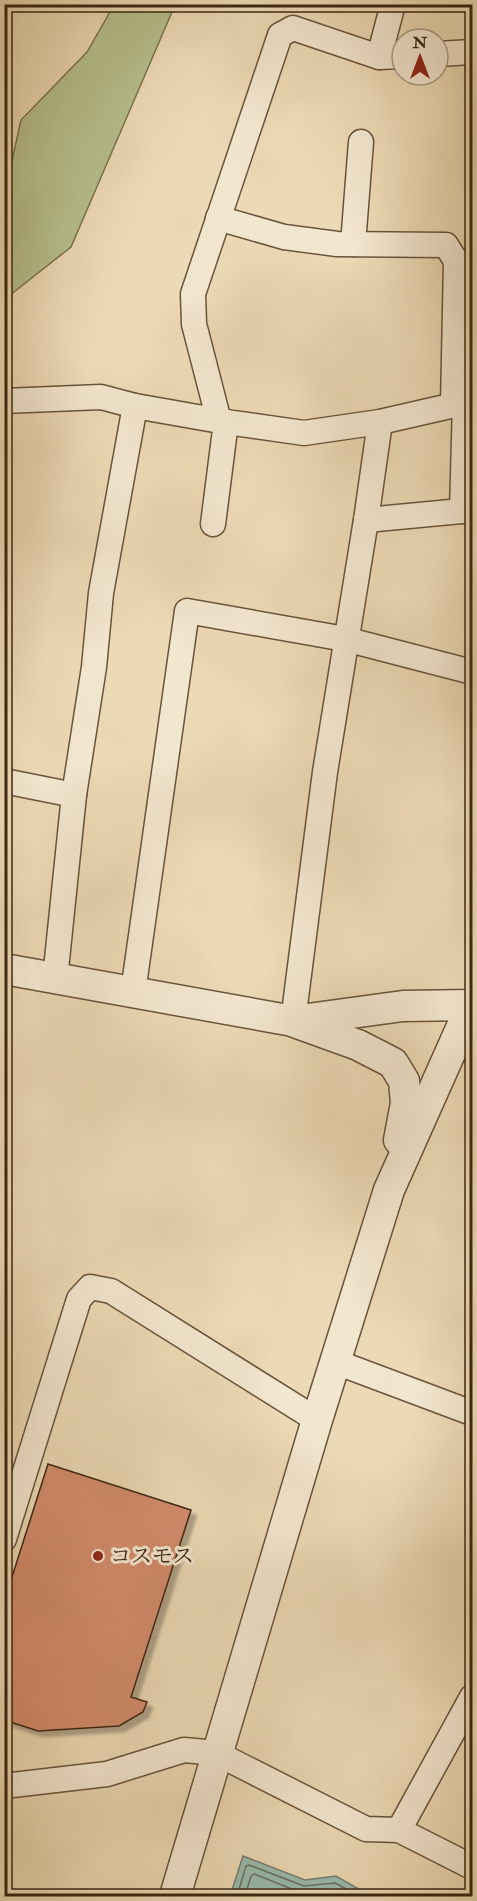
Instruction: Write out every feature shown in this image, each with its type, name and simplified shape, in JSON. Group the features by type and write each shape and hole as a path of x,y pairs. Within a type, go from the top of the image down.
{"street":[{"path":"392,27 393,4"},
{"path":"213,524 222,422 194,324 194,294 280,35 293,28 390,56"},
{"path":"450,53 472,52"},
{"path":"353,244 361,142"},
{"path":"218,218 284,237 337,244 446,245 456,261 467,510 366,520"},
{"path":"4,401 101,397 135,406 222,422 304,433 380,422 464,403"},
{"path":"55,979 74,795 94,667 101,593 135,406"},
{"path":"293,1021 323,783 380,422"},
{"path":"133,992 188,611 345,639 472,672"},
{"path":"4,781 74,795"},
{"path":"4,969 293,1021 380,1055 393,1063 404,1081 406,1103 389,1190 175,1896"},
{"path":"293,1021 403,1006 472,1005 389,1190"},
{"path":"4,1539 78,1299 90,1287 111,1291 318,1420"},
{"path":"336,1362 472,1413"},
{"path":"399,1830 472,1697"},
{"path":"4,1786 107,1774 184,1750 213,1766 366,1829 399,1830 472,1867"}],"green space":[{"path":"114,5 175,5 71,247 5,299 5,192 21,120 87,52"}],"water":[{"path":"243,1856 305,1880 336,1876 371,1896 230,1896"}],"building":[{"name":"コスモス","path":"48,1464 191,1510 131,1697 147,1702 143,1712 119,1726 38,1731 4,1720 4,1602"}],"place":[{"name":"コスモス","path":"98,1556"}]}
